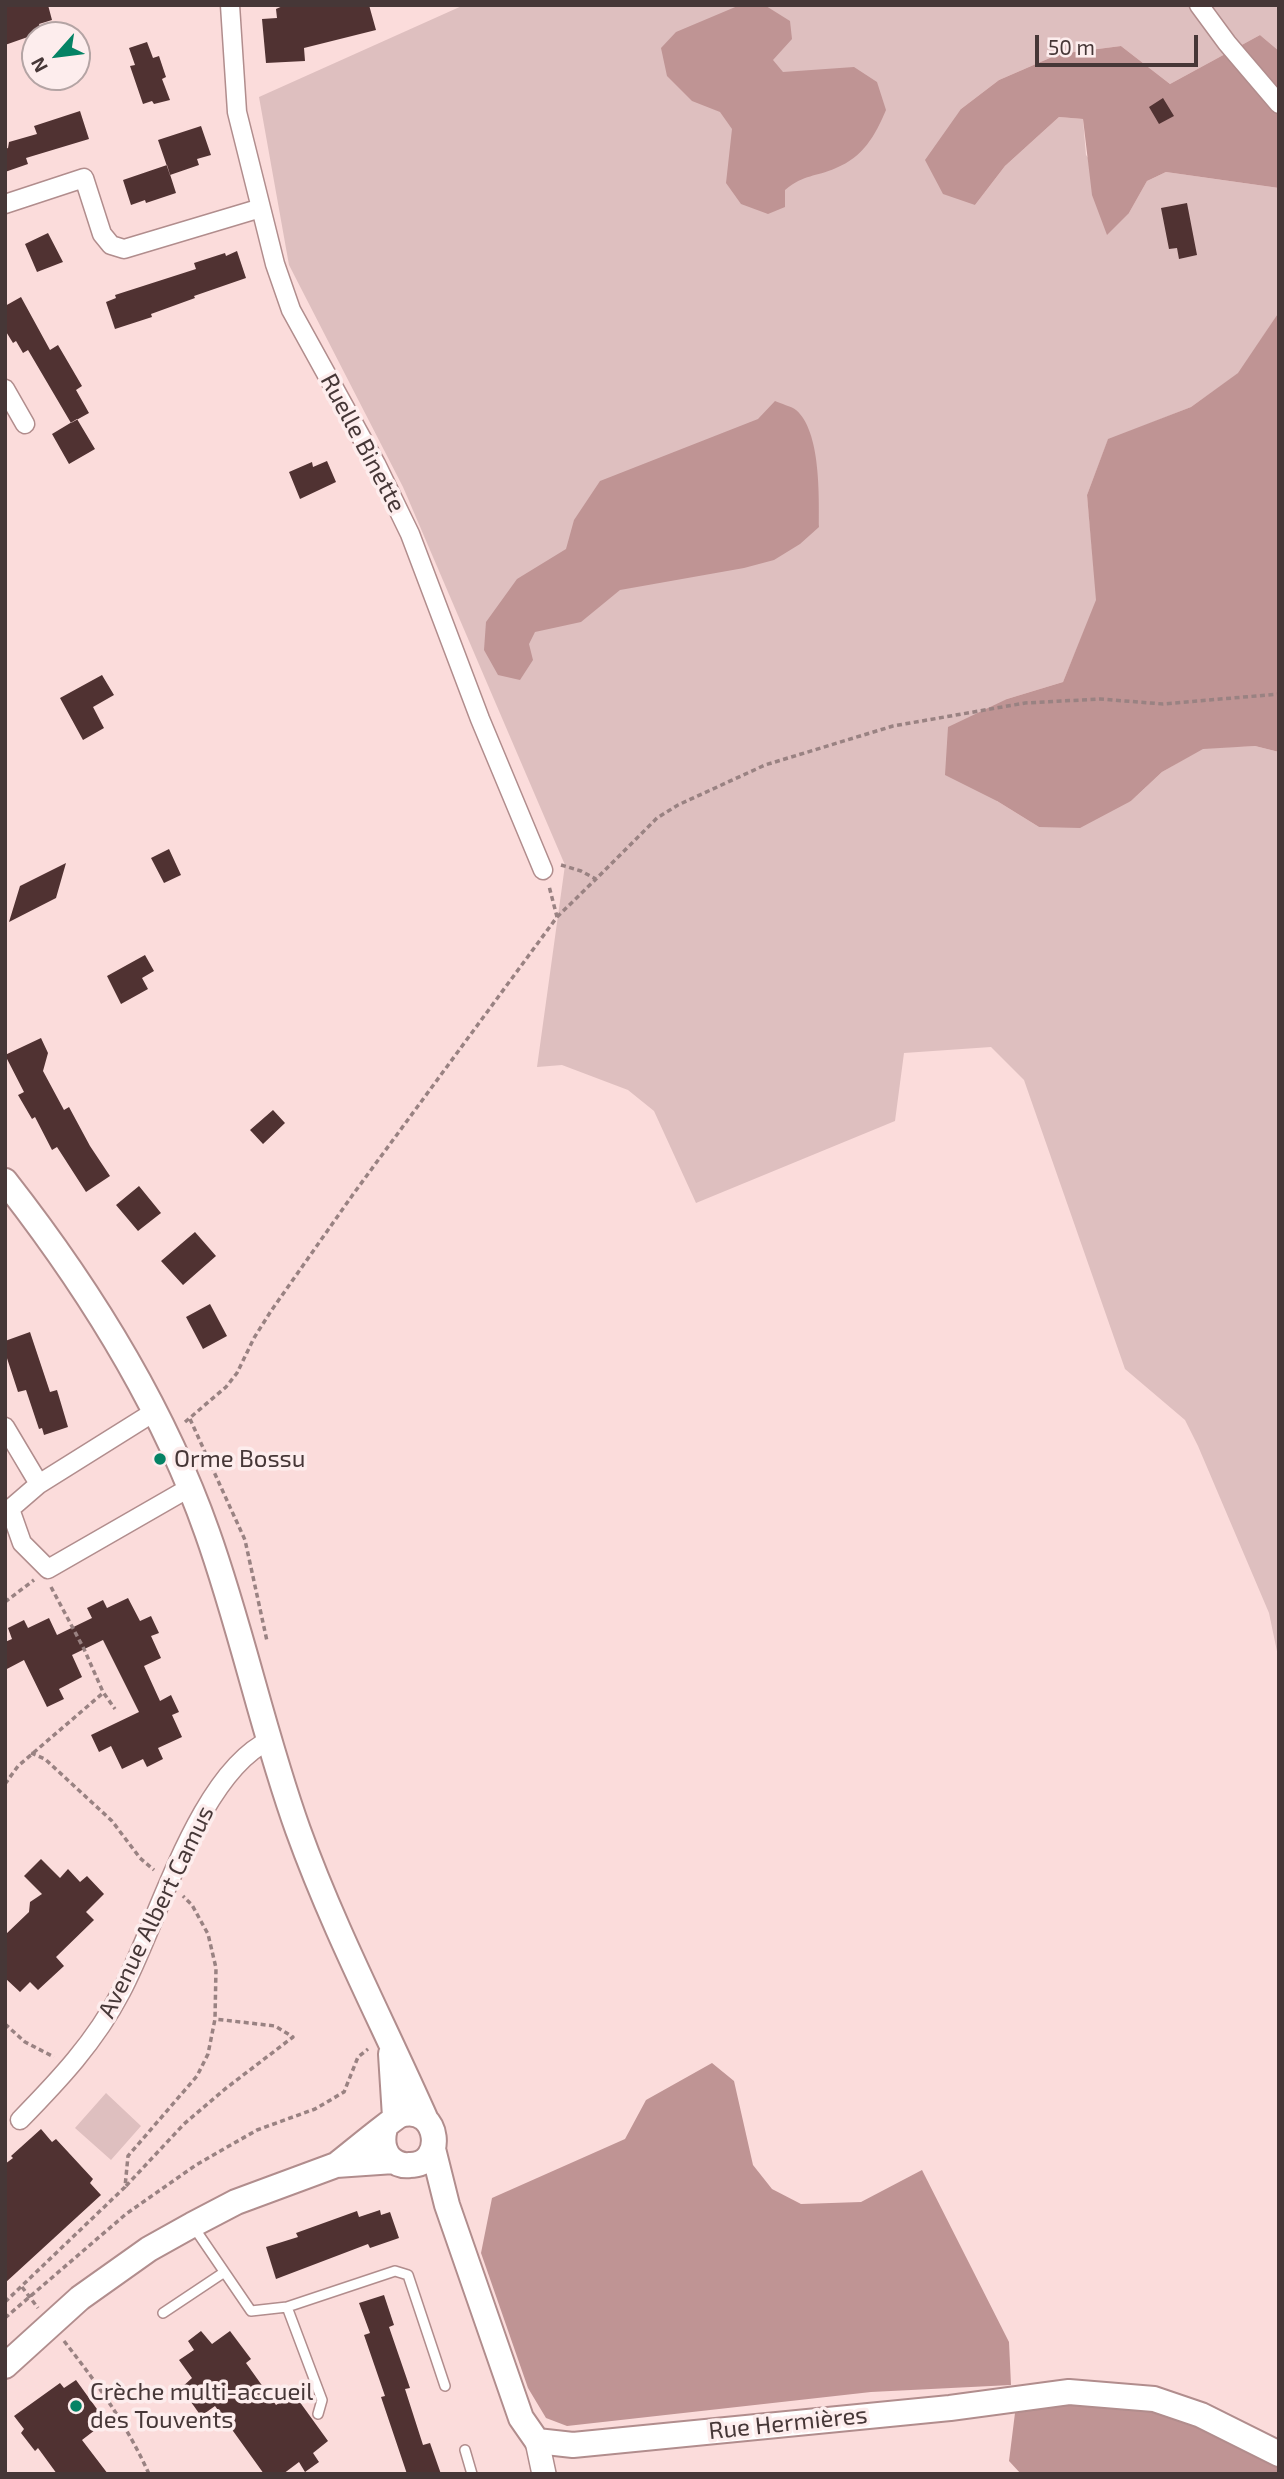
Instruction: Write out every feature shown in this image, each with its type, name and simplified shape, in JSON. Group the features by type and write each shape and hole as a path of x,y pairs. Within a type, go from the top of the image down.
{"main road":[{"path":"5,1181 40,1225 121,1348 189,1488 218,1565 297,1827 331,1916 434,2133 433,2149 447,2205 521,2418 537,2441"},
{"path":"390,2039 390,2123 383,2135 384,2150 447,2205"},
{"path":"5,2366 80,2298 149,2249 236,2202 335,2165 390,2123 411,2113 426,2120"},
{"path":"335,2165 423,2162 433,2149"},
{"name":"Rue Hermières","path":"537,2441 573,2445 950,2408 1069,2392 1154,2399 1201,2414 1279,2454"}],"street":[{"name":"Ruelle Binette","path":"230,5 237,111 275,264 291,310 410,534 480,719 543,870"},
{"path":"1199,5 1227,43 1279,104"},
{"path":"5,204 84,178 102,234 111,245 124,249 261,208"},
{"path":"7,395 25,424"},
{"path":"159,1422 39,1484 8,1508 22,1544 48,1569 189,1488"},
{"path":"5,1427 39,1484"},
{"name":"Avenue Albert Camus","path":"20,2120 90,2043 122,1991 169,1883 207,1805 240,1759 270,1740"},
{"path":"537,2441 544,2474"}],"lane":[{"path":"192,2225 251,2311 287,2307 395,2271 408,2276 445,2386"},
{"path":"163,2313 223,2273"},
{"path":"287,2307 322,2400 318,2414"},
{"path":"465,2450 472,2474"}],"path":[{"path":"268,1644 245,1540 190,1419 232,1380 254,1338 293,1279 557,917 657,818 678,805 765,765 893,726 1025,703 1100,699 1163,704 1279,694"},
{"path":"557,917 553,895 543,870 561,865 596,879"},
{"path":"5,1602 48,1569"},
{"path":"48,1569 48,1581 103,1692 116,1709"},
{"path":"5,1784 18,1766 103,1692"},
{"path":"31,1754 45,1759 102,1811 140,1858 192,1905 208,1934 216,1968 215,2019 208,2054 197,2076 128,2156 125,2187"},
{"path":"5,2302 125,2187 184,2124 293,2037 275,2026 215,2019"},
{"path":"5,2024 25,2042 71,2066"},
{"path":"5,2318 126,2214 196,2165 257,2130 315,2109 344,2092 358,2057 371,2047 390,2039"},
{"path":"22,2287 101,2389 135,2444 149,2474"}],"shaded area":[{"path":"464,5 1279,5 1279,51 1260,35 1170,84 1121,46 1059,54 999,80 961,109 975,205 1005,166 1059,117 1083,119 1086,155 1129,213 1147,181 1166,172 1279,188 1279,312 1239,373 1191,407 1108,440 1087,495 1097,600 1063,682 1007,699 997,801 1039,827 1131,801 1162,772 1203,748 1255,746 1279,752 1279,1661 1269,1613 1198,1446 1185,1420 1125,1369 1024,1080 991,1047 904,1053 895,1121 696,1203 654,1111 628,1090 562,1065 537,1067 565,865 403,487 289,265 259,97"},
{"path":"740,5 766,6 790,21 792,39 773,60 783,72 854,67 877,82 886,110 861,152 836,168 792,185 785,190 785,207 768,214 741,204 726,183 732,129 720,112 692,101 667,76 661,48 676,32"},
{"path":"1260,35 1279,51 1279,188 1166,172 1147,181 1129,213 1107,235 1092,195 1083,119 1059,117 1005,166 975,205 943,194 925,160 961,109 999,80 1059,54 1121,46 1170,84"},
{"path":"1279,312 1279,752 1255,746 1203,749 1162,772 1131,801 1080,828 1039,827 997,801 945,775 948,727 1007,699 1063,682 1096,600 1087,495 1108,439 1191,407 1238,373"},
{"path":"775,401 796,410 810,433 817,465 819,527 800,544 774,560 744,568 620,590 581,622 535,632 529,644 533,660 520,680 498,675 484,650 486,622 517,579 566,549 574,520 600,481 758,419"},
{"path":"712,2063 734,2081 753,2165 772,2189 801,2204 861,2202 922,2170 1009,2342 1011,2385 871,2392 567,2426 546,2418 528,2388 481,2253 492,2198 625,2139 646,2100"},
{"path":"106,2093 141,2126 111,2160 75,2128"},
{"path":"1088,2400 1151,2408 1210,2431 1279,2466 1279,2474 1021,2474 1009,2461 1015,2413"}],"building":[{"path":"5,5 48,5 52,20 21,21 21,39 5,45"},
{"path":"285,5 369,5 376,30 304,48 305,61 266,63 262,19 277,18 276,9"},
{"path":"147,42 153,58 159,56 166,77 162,79 170,100 154,104 152,101 143,104 130,66 135,65 129,48"},
{"path":"1163,98 1174,116 1159,124 1149,107"},
{"path":"80,111 89,139 26,158 28,164 5,172 5,149 8,148 9,142 37,134 34,126"},
{"path":"201,126 211,155 197,159 199,165 170,175 158,140"},
{"path":"167,165 176,193 131,205 123,180"},
{"path":"1187,203 1197,255 1179,259 1177,248 1169,249 1161,208"},
{"path":"48,233 63,262 37,272 25,244"},
{"path":"237,251 246,278 194,296 195,298 151,314 152,317 115,329 106,302 116,298 115,295 196,269 194,263"},
{"path":"21,297 50,350 58,345 82,386 76,390 89,413 71,423 28,350 23,353 5,330 5,306"},
{"path":"77,419 95,449 69,464 52,434"},
{"path":"327,461 336,482 300,499 289,472 312,462 313,467"},
{"path":"102,675 114,695 93,707 104,728 83,740 60,698"},
{"path":"169,849 181,875 164,883 151,858"},
{"path":"66,863 56,898 9,922 20,886"},
{"path":"145,955 154,971 142,978 148,989 121,1004 107,976"},
{"path":"41,1038 48,1053 43,1071 64,1110 69,1107 110,1176 86,1192 57,1147 52,1150 35,1117 32,1119 18,1095 24,1092 5,1055"},
{"path":"273,1110 285,1123 263,1144 250,1130"},
{"path":"139,1186 161,1213 138,1231 116,1205"},
{"path":"195,1232 216,1256 183,1285 161,1261"},
{"path":"210,1304 227,1336 203,1349 186,1317"},
{"path":"30,1332 50,1392 57,1390 68,1427 44,1435 42,1428 39,1429 26,1390 18,1392 5,1352 5,1341"},
{"path":"128,1598 140,1621 151,1616 159,1633 151,1636 161,1658 144,1666 160,1701 171,1695 179,1712 172,1715 182,1737 158,1748 163,1759 147,1767 143,1759 122,1769 111,1746 99,1752 91,1735 139,1712 103,1640 72,1655 82,1677 59,1689 64,1699 47,1707 24,1660 5,1670 5,1642 12,1639 8,1628 24,1620 28,1628 49,1618 57,1635 92,1618 87,1608 103,1600 107,1608"},
{"path":"41,1859 60,1878 68,1869 80,1882 87,1876 104,1894 86,1912 94,1920 56,1957 64,1966 38,1990 30,1982 20,1992 5,1978 5,1935 29,1912 30,1902 42,1894 24,1876"},
{"path":"41,2129 52,2142 56,2139 93,2179 90,2183 101,2195 5,2283 5,2164"},
{"path":"380,2210 381,2215 390,2212 399,2238 370,2248 368,2244 276,2279 266,2247 298,2237 296,2233 357,2211 359,2217"},
{"path":"384,2295 394,2325 389,2327 410,2388 405,2389 423,2445 430,2443 441,2474 407,2474 381,2397 385,2396 364,2335 370,2333 359,2303"},
{"path":"201,2331 212,2344 230,2331 251,2359 246,2363 276,2405 294,2394 328,2441 313,2453 319,2462 305,2472 299,2462 283,2474 264,2474 215,2406 201,2416 181,2388 192,2378 179,2360 194,2350 188,2341"},
{"path":"76,2380 102,2416 91,2424 95,2430 82,2440 108,2474 57,2474 38,2448 35,2451 21,2433 24,2429 14,2416 60,2383 64,2388"}],"place":[{"name":"Orme Bossu","path":"160,1459"},
{"name":"Crèche multi-accueil des Touvents","path":"76,2406"}]}
